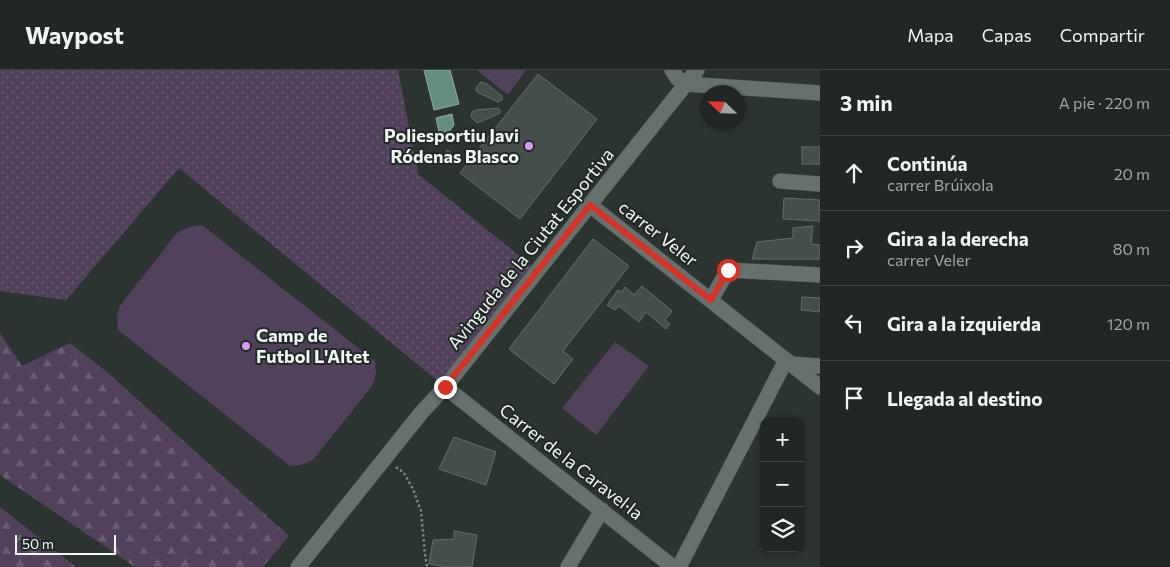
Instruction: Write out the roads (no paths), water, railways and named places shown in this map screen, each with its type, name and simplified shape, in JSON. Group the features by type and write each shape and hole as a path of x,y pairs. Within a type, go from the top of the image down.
{"street":[{"path":"672,70 677,78 686,84 820,93"},
{"name":"Avinguda de la Ciutat Esportiva","path":"298,567 421,413 445,387 697,70"},
{"path":"780,181 820,184"},
{"name":"carrer Veler","path":"590,205 820,387"},
{"path":"711,300 728,270 820,275"},
{"path":"679,567 788,362 820,366"},
{"name":"Carrer de la Caravel·la","path":"445,387 673,567"},
{"path":"568,567 602,510"}],"place":[{"name":"Poliesportiu Javi Ródenas Blasco","path":"529,146"},
{"name":"Camp de Futbol L'Altet","path":"246,346"}]}
